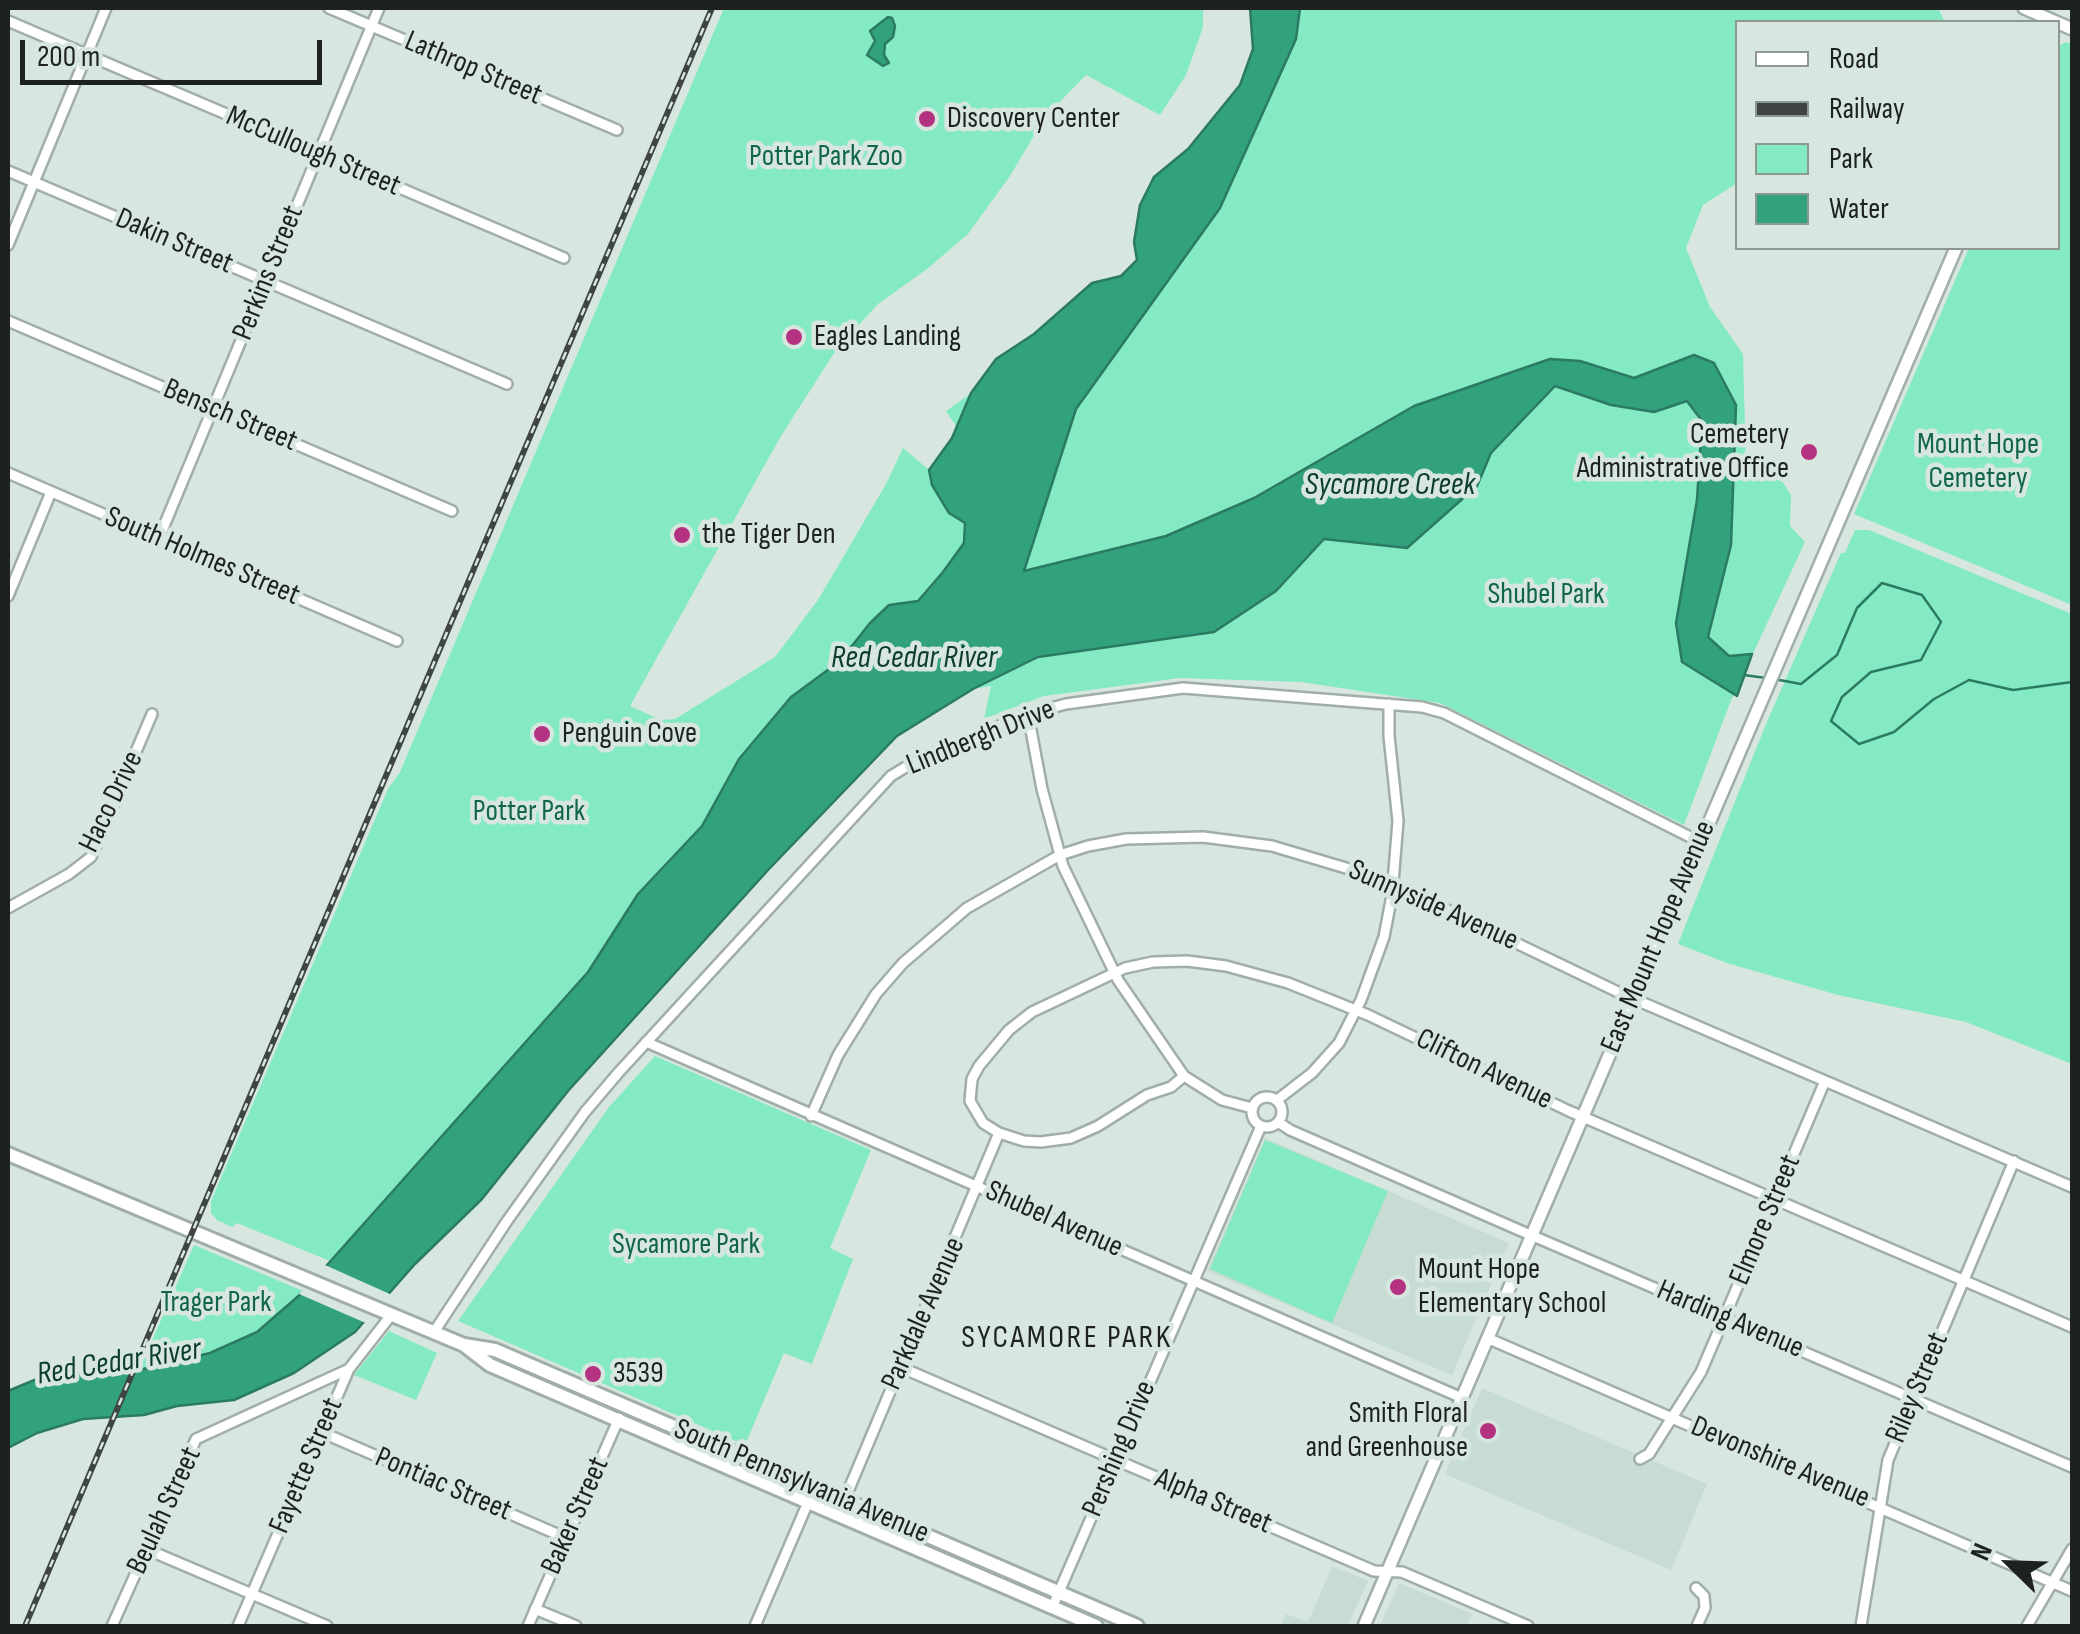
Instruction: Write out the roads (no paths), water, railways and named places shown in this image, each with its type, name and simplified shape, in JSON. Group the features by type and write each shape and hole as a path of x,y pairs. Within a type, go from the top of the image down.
{"main road":[{"name":"South Pennsylvania Avenue","path":"8,1154 464,1345 494,1350 1138,1626"},
{"name":"South Pennsylvania Avenue","path":"464,1345 490,1365 1096,1626"}],"street":[{"path":"8,245 106,8"},
{"name":"Lathrop Street","path":"329,8 617,130"},
{"name":"Perkins Street","path":"158,538 379,8"},
{"path":"2024,8 2049,20"},
{"name":"McCullough Street","path":"8,21 564,258"},
{"name":"Dakin Street","path":"8,171 507,384"},
{"name":"East Mount Hope Avenue","path":"1364,1626 1955,250"},
{"name":"Bensch Street","path":"8,321 452,511"},
{"name":"South Holmes Street","path":"8,473 397,641"},
{"path":"8,596 51,492"},
{"name":"Lindbergh Drive","path":"434,1332 572,1130 646,1042 891,776 914,762 1028,714 1066,704 1183,688 1389,704 1444,713 1700,842"},
{"path":"1277,1100 1312,1073 1339,1043 1357,1010 1384,937 1398,821 1388,736 1389,704"},
{"name":"Haco Drive","path":"8,908 91,857 152,714"},
{"path":"1028,714 1060,855 1113,971 1184,1076 1222,1100 1252,1108"},
{"name":"Sunnyside Avenue","path":"811,1116 855,1024 902,962 967,908 1060,855 1126,839 1239,840 1302,854 1393,883 1632,998 2072,1186"},
{"name":"Clifton Avenue","path":"999,1133 983,1123 970,1101 972,1078 1009,1030 1032,1012 1113,971 1154,962 1226,966 1288,983 1357,1010 1582,1117 2072,1327"},
{"name":"Shubel Avenue","path":"646,1042 1462,1398"},
{"path":"999,1133 1024,1141 1071,1138 1184,1076"},
{"name":"Elmore Street","path":"1640,1458 1649,1454 1701,1372 1825,1081"},
{"path":"1262,1097 1277,1100 1282,1108 1278,1122 1270,1127 1260,1126 1254,1120 1252,1108 1262,1097"},
{"name":"Harding Avenue","path":"1278,1122 2072,1466"},
{"name":"Pershing Drive","path":"1052,1608 1260,1126"},
{"name":"Parkdale Avenue","path":"838,1515 999,1133"},
{"name":"Riley Street","path":"1861,1626 1888,1460 2014,1161"},
{"name":"Fayette Street","path":"238,1626 349,1369 387,1312"},
{"name":"Devonshire Avenue","path":"1487,1338 2072,1591"},
{"name":"Alpha Street","path":"900,1367 1374,1572 1402,1572 1528,1626"},
{"name":"Beulah Street","path":"112,1626 196,1439 349,1369"},
{"name":"Baker Street","path":"528,1626 624,1406"},
{"name":"Pontiac Street","path":"321,1432 566,1538"},
{"path":"755,1626 814,1487"},
{"path":"146,1548 328,1626"},
{"path":"2027,1626 2072,1549"},
{"path":"1696,1588 1704,1596 1705,1608 1697,1626"},
{"path":"535,1609 576,1626"}],"water":[{"name":"Red Cedar River","path":"1250,8 1300,8 1296,39 1220,208 1076,409 1024,571 1166,536 1254,498 1414,406 1550,359 1580,361 1634,378 1694,355 1714,363 1736,405 1731,545 1708,637 1729,656 1752,654 1737,696 1682,662 1676,623 1697,500 1702,421 1687,401 1654,412 1611,405 1555,386 1491,453 1477,486 1407,548 1324,539 1276,591 1214,632 1038,657 973,689 897,736 769,869 568,1091 482,1199 415,1264 355,1332 294,1373 234,1400 177,1406 144,1415 83,1419 37,1433 8,1448 8,1391 80,1361 139,1370 210,1353 257,1332 303,1292 588,972 638,894 702,826 739,759 791,697 840,661 889,605 918,601 964,543 965,523 949,513 932,485 929,470 952,438 971,393 996,359 1034,334 1092,283 1121,276 1137,260 1134,242 1140,205 1154,177 1188,149 1240,85 1253,49"},
{"path":"888,17 895,26 893,37 885,44 884,55 889,63 883,66 867,55 875,41 870,31"}],"waterway":[{"name":"Sycamore Creek","path":"1774,679 1801,684 1837,655 1857,608 1882,583 1922,595 1941,622 1921,660 1871,672 1842,697 1831,721 1859,744 1894,732 1934,699 1969,680 2013,690 2072,682"},
{"name":"Sycamore Creek","path":"1744,675 1766,678"}],"railway":[{"path":"25,1626 712,8"}],"place":[{"name":"Discovery Center","path":"927,119"},
{"name":"Eagles Landing","path":"794,337"},
{"name":"Cemetery Administrative Office","path":"1809,452"},
{"name":"the Tiger Den","path":"682,535"},
{"name":"Penguin Cove","path":"542,734"},
{"name":"Mount Hope Elementary School","path":"1398,1287"},
{"name":"3539","path":"593,1374"},
{"name":"Smith Floral and Greenhouse","path":"1488,1431"}],"district":[{"name":"SYCAMORE PARK","path":"1067,1339"}],"park label":[{"name":"Potter Park Zoo","path":"826,157"},
{"name":"Mount Hope Cemetery","path":"1978,462"},
{"name":"Shubel Park","path":"1546,595"},
{"name":"Potter Park","path":"529,812"},
{"name":"Sycamore Park","path":"686,1245"},
{"name":"Trager Park","path":"216,1303"}]}
